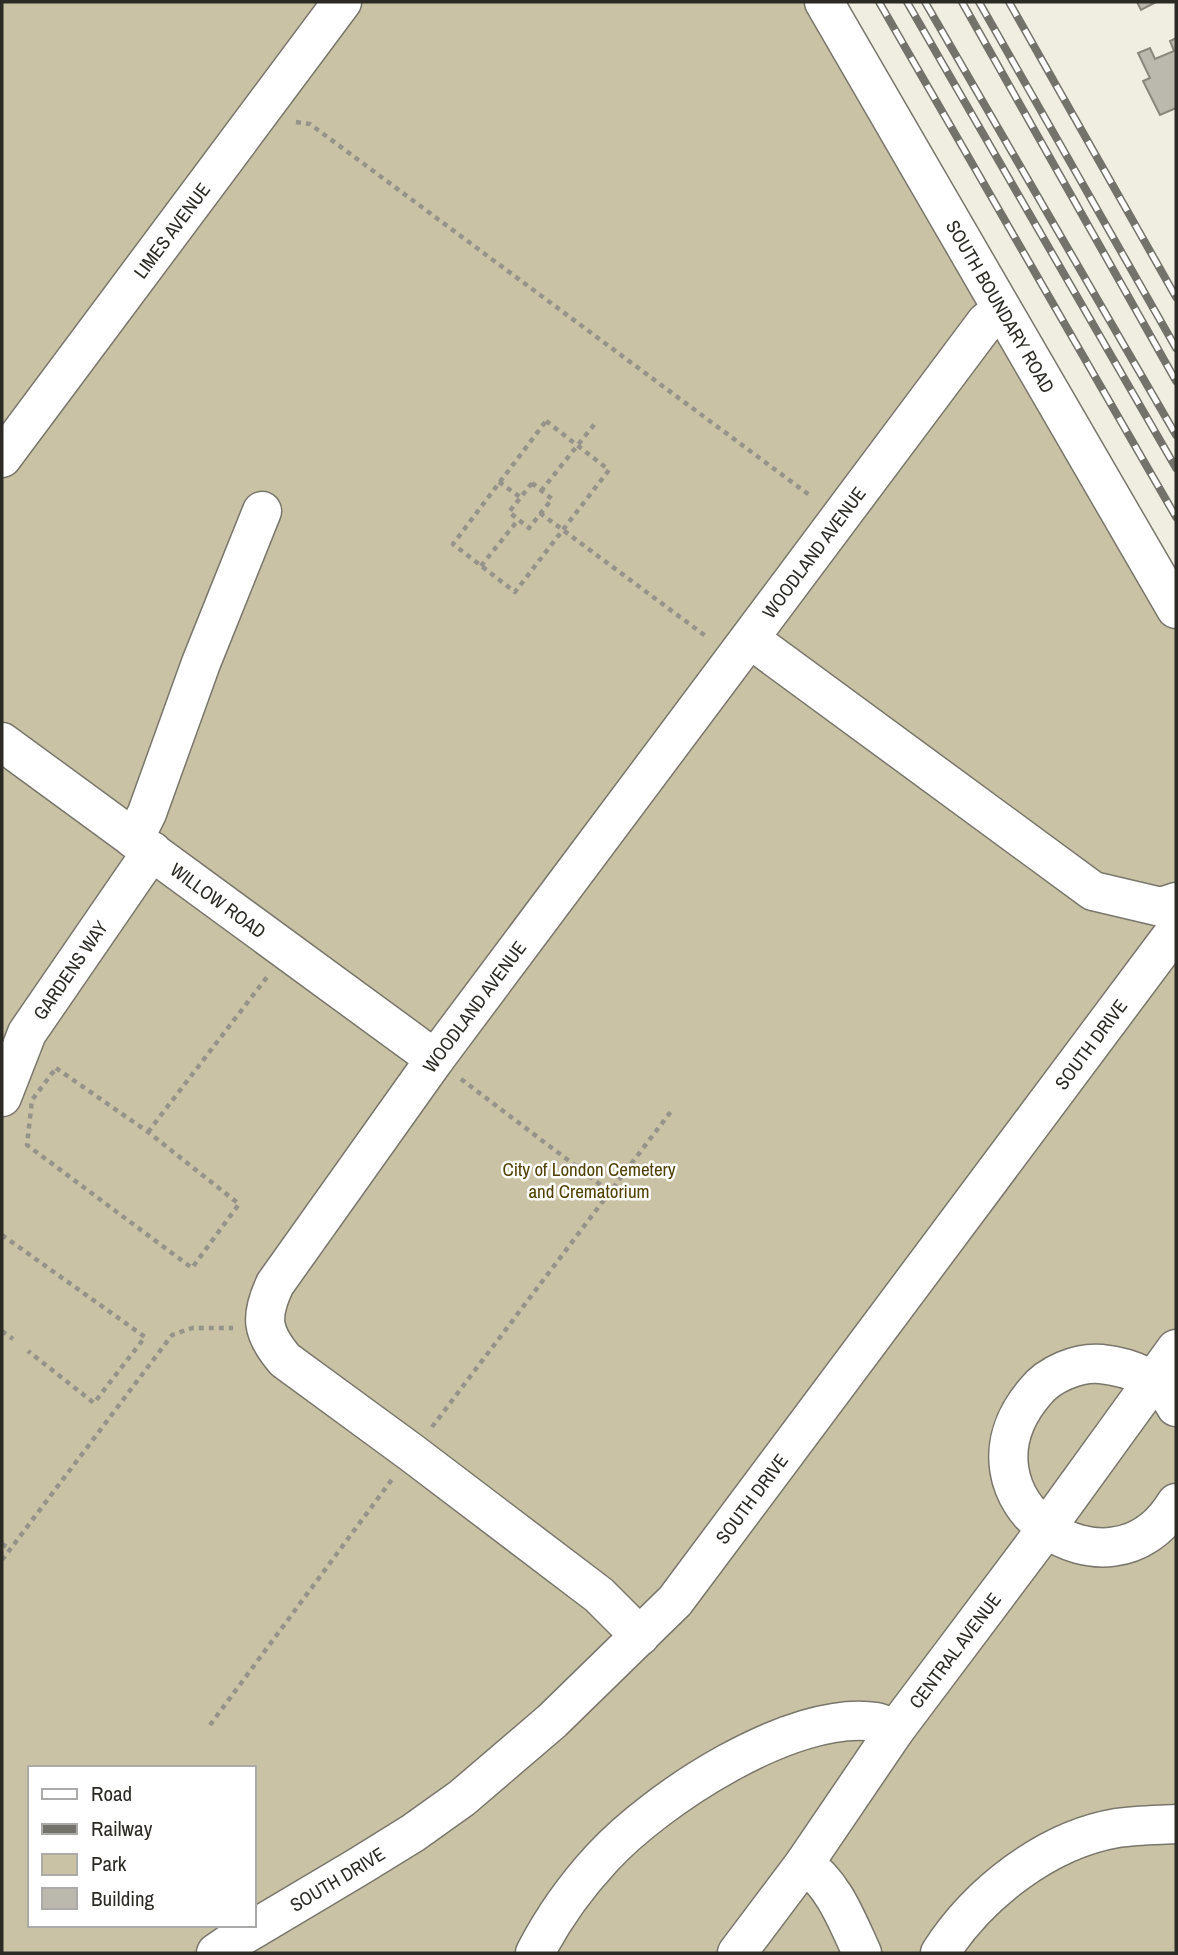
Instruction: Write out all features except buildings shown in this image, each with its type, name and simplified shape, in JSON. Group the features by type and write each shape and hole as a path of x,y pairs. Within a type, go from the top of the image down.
{"lane":[{"name":"LIMES AVENUE","path":"2,458 342,2"},
{"name":"SOUTH BOUNDARY ROAD","path":"824,2 1176,609"},
{"name":"WOODLAND AVENUE","path":"265,1328 264,1307 275,1284 435,1059 986,322 1002,310"},
{"name":"GARDENS WAY","path":"2,1097 27,1033 143,845 147,814 201,663 262,511"},
{"path":"743,648 1093,891 1161,907 1176,902"},
{"name":"WILLOW ROAD","path":"2,742 435,1059"},
{"name":"SOUTH DRIVE","path":"216,1953 402,1840 462,1798 552,1721 675,1601 1176,930"},
{"path":"265,1328 270,1343 285,1360 599,1595 639,1636"},
{"name":"CENTRAL AVENUE","path":"737,1953 804,1864 895,1730 1046,1529 1165,1394 1176,1349"},
{"path":"1165,1394 1126,1367 1096,1363 1066,1369 1040,1385 1021,1408 1010,1435 1008,1465 1016,1494 1033,1519 1057,1537 1086,1546 1116,1546 1145,1535 1168,1516 1176,1503"},
{"path":"509,1953 540,1944 602,1857 666,1801 737,1757 795,1733 844,1721 877,1722 895,1730"},
{"path":"940,1953 977,1906 1022,1867 1067,1844 1116,1828 1176,1824"},
{"path":"804,1864 816,1872 835,1898 862,1953"}],"path":[{"path":"260,113 267,119 310,124 840,518"},
{"path":"546,421 577,445 609,470 515,592 453,544 546,421"},
{"path":"541,491 597,421"},
{"path":"499,482 520,497"},
{"path":"532,483 541,491 552,499 529,528 509,513 532,483"},
{"path":"540,513 743,648"},
{"path":"481,566 518,520"},
{"path":"148,1132 288,950"},
{"path":"435,1059 610,1192"},
{"path":"56,1068 148,1132 239,1204 192,1268 27,1144 32,1100 56,1068"},
{"path":"210,1725 672,1110"},
{"path":"2,1235 145,1337 94,1403 28,1351"},
{"path":"2,1560 172,1335 192,1328 265,1328"},
{"path":"2,1331 13,1339"},
{"path":"2,1544 10,1549"}],"green space":[{"name":"City of London Cemetery and Crematorium","path":"2,2 835,2 1176,592 1176,1953 2,1953"}],"railway":[{"path":"879,2 1176,517"},
{"path":"907,2 1176,468"},
{"path":"925,2 1176,435"},
{"path":"962,2 1176,381"},
{"path":"979,2 1176,348"},
{"path":"1009,2 1176,297"}]}
